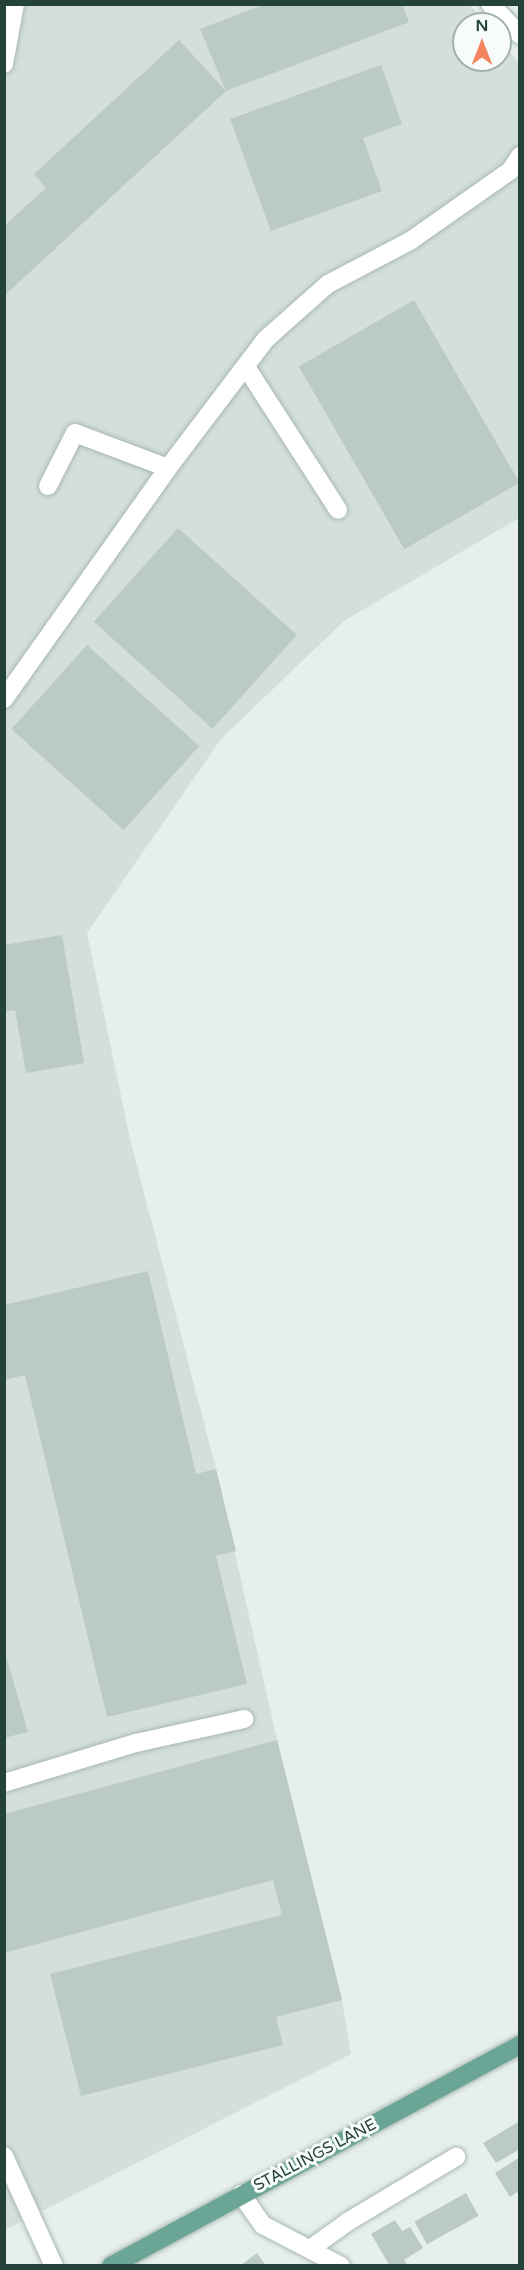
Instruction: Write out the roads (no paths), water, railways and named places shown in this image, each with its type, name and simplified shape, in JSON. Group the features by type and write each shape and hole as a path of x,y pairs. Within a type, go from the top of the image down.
{"main road":[{"name":"STALLINGS LANE","path":"111,2265 519,2045"}],"street":[{"path":"4,64 15,4"},
{"path":"490,4 519,35"},
{"path":"4,699 168,468 266,339 328,284 411,241 512,170 519,156"},
{"path":"246,367 338,510"},
{"path":"48,486 75,433 168,468"},
{"path":"4,1783 136,1743 244,1719"},
{"path":"4,2156 54,2265"},
{"path":"310,2249 349,2221 456,2157"},
{"path":"241,2194 263,2225 341,2265"}]}
